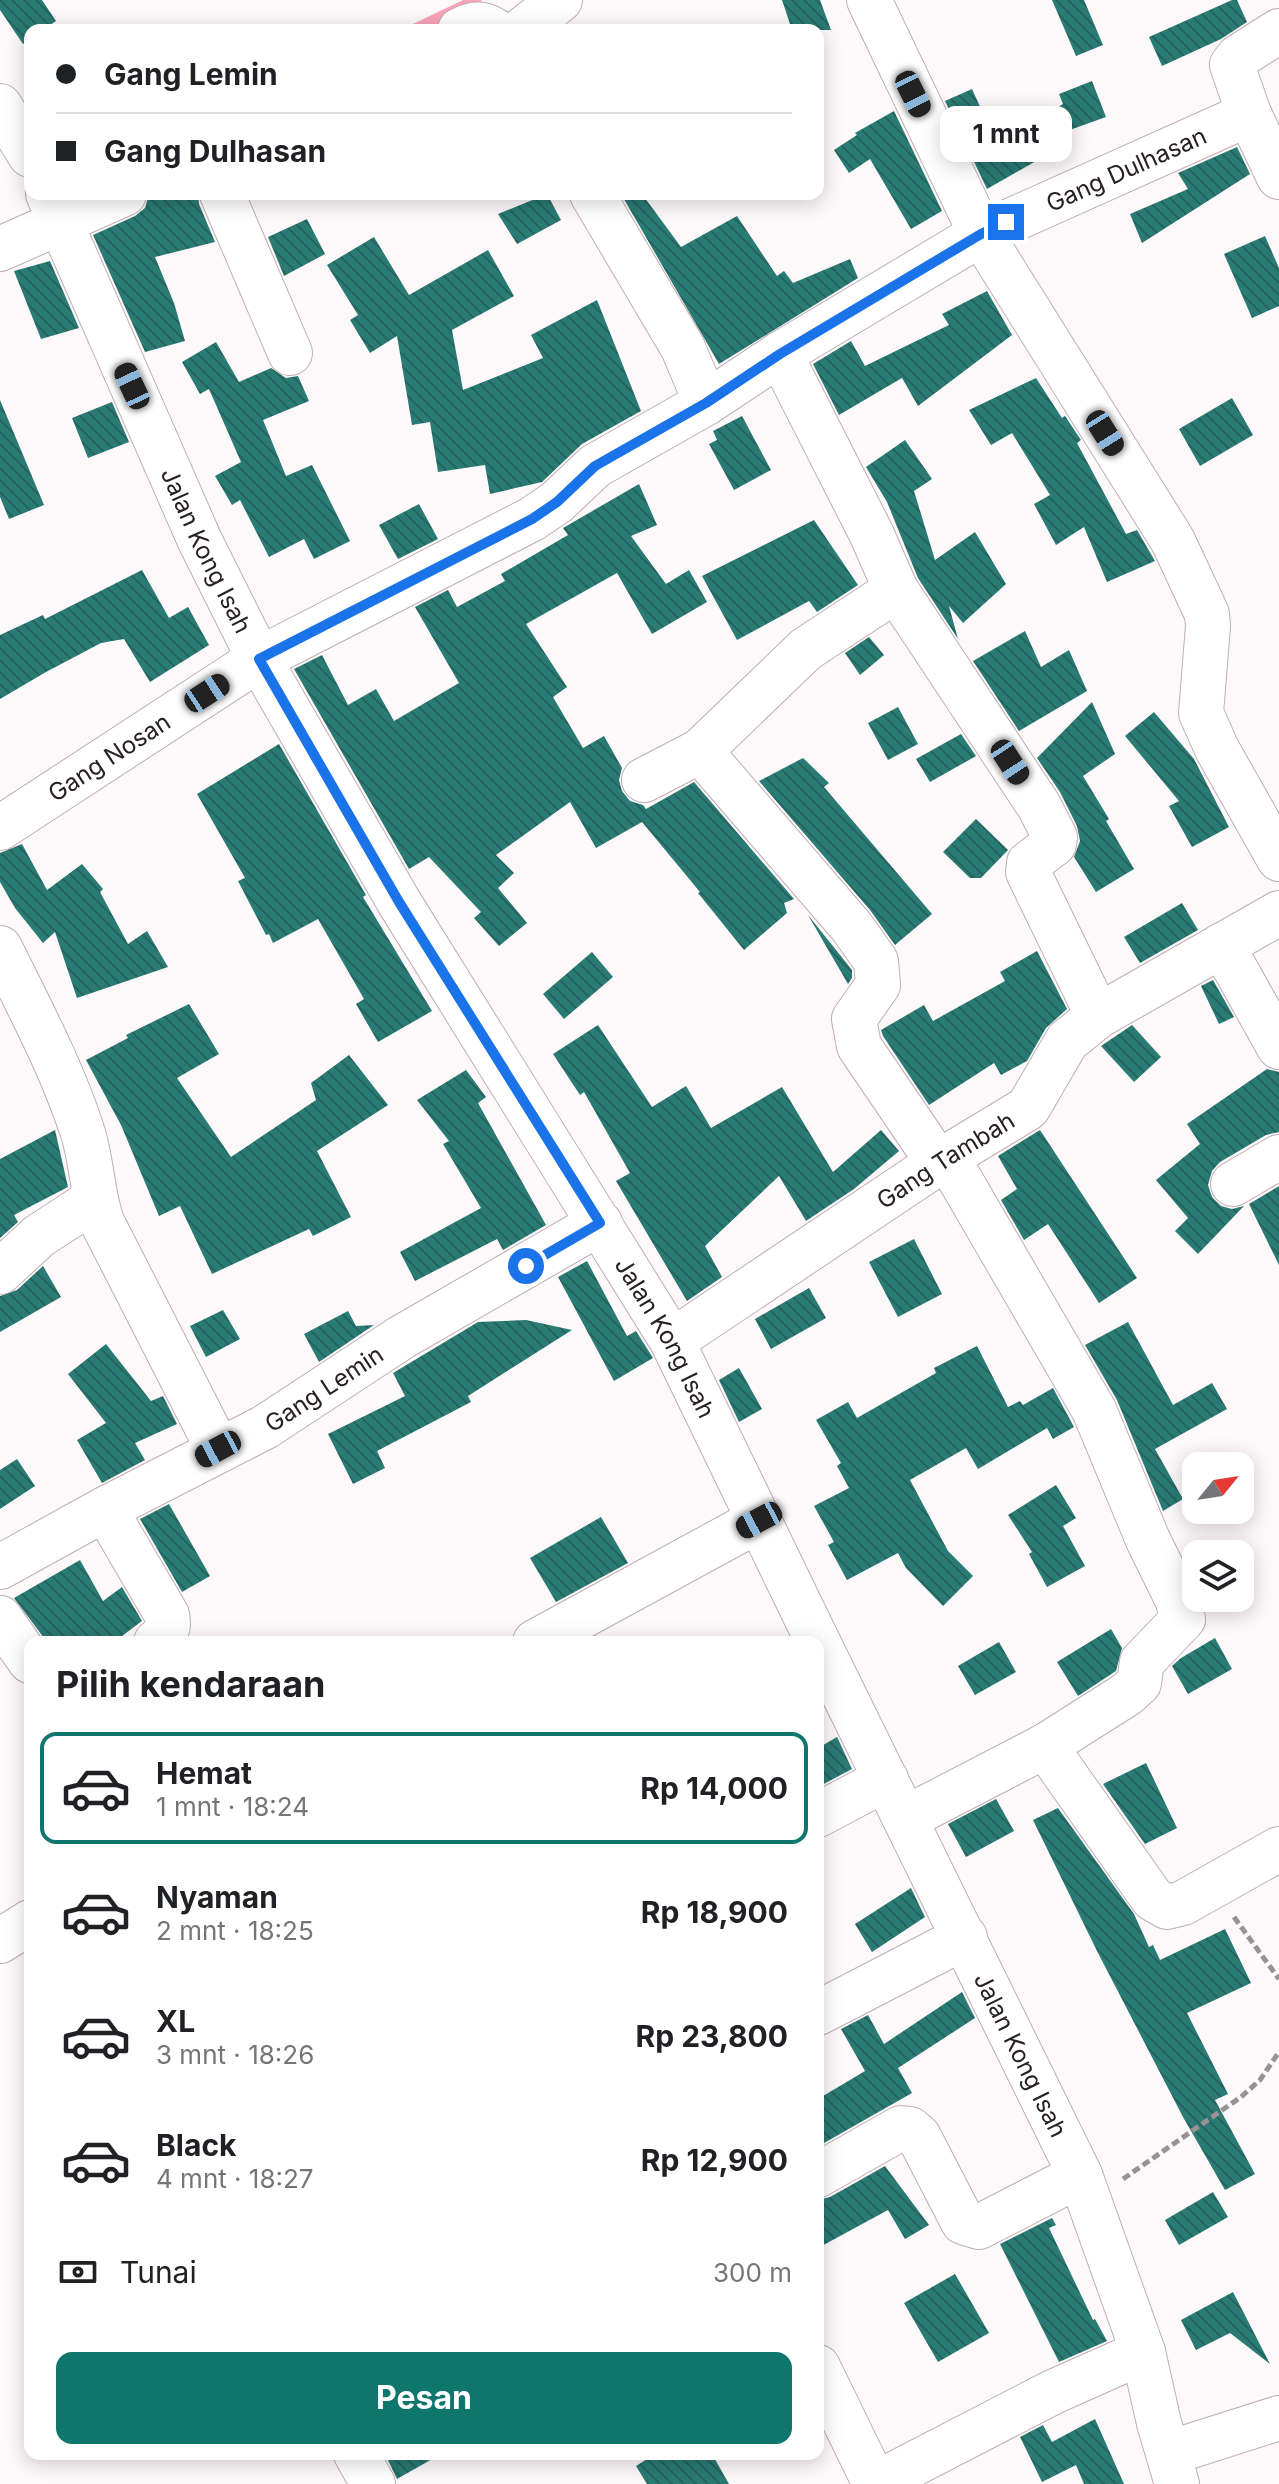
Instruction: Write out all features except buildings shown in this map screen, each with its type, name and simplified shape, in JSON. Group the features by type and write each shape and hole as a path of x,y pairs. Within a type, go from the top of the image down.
{"street":[{"path":"530,24 560,0"},
{"path":"878,3 981,234 1173,541 1200,597 1208,626 1201,713 1217,749 1279,859"},
{"path":"1273,21 1232,65 1249,114 1279,177"},
{"path":"0,106 24,145"},
{"name":"Gang Dulhasan","path":"259,659 532,519 557,502 595,466 706,403 780,354 981,234 1249,114"},
{"path":"0,249 56,211 100,200"},
{"path":"225,200 290,353"},
{"path":"596,200 683,348 706,403"},
{"name":"Jalan Kong Isah","path":"56,211 200,541 259,659 399,902 672,1341 815,1636"},
{"path":"780,354 872,535 896,590 1052,830 1054,844 1029,863 1028,872 1098,1016"},
{"path":"644,780 700,751 806,649 896,590"},
{"name":"Gang Nosan","path":"0,828 259,659"},
{"path":"700,751 851,926 876,961 878,985 854,1019 859,1046 931,1152 947,1157 1094,1410 1183,1619 1142,1662 1139,1683 1127,1694 1045,1746 906,1818"},
{"name":"Gang Tambah","path":"672,1341 947,1157 1028,1108 1067,1041 1098,1016 1279,913"},
{"path":"1222,945 1279,1047"},
{"path":"0,948 55,1059 84,1134 94,1200 102,1222 218,1449"},
{"path":"1233,1184 1279,1157"},
{"path":"0,1272 39,1236 94,1200"},
{"name":"Gang Lemin","path":"0,1567 218,1449 265,1427 402,1337 600,1223"},
{"path":"105,1509 167,1615 169,1625 164,1636"},
{"path":"546,1636 759,1520"},
{"path":"0,1618 24,1652"},
{"name":"Jalan Kong Isah","path":"824,1654 965,1937 1085,2188 1143,2352 1173,2469"},
{"path":"1045,1746 1153,1899 1167,1907 1212,1887 1279,1849"},
{"path":"824,1812 886,1779"},
{"path":"0,1941 24,1926"},
{"path":"824,2010 965,1937"},
{"path":"824,2172 901,2128 910,2129 919,2137 963,2222 979,2227 1085,2188"},
{"path":"824,2379 875,2484 1053,2392 1143,2352"},
{"path":"1173,2469 1279,2418"},
{"path":"359,2460 373,2484"}],"path":[{"path":"1212,1887 1279,1979"},
{"path":"1085,2188 1241,2097 1260,2080 1279,2052"}],"waterway":[{"path":"426,24 476,0"}],"route":[{"path":"526,1266 600,1223 399,902 259,659 532,519 557,502 595,466 706,403 780,354 1006,222"}]}
